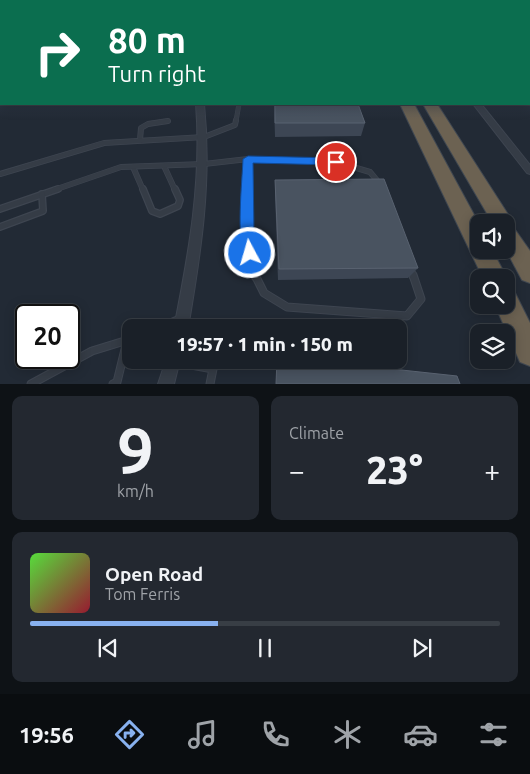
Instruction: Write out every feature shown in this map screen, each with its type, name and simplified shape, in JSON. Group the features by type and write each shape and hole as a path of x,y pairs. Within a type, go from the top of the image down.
{"highway":[{"path":"408,105 470,227"},
{"path":"431,105 497,214"},
{"path":"515,246 530,272"},
{"path":"512,314 530,352"}],"street":[{"path":"183,319 202,215 204,137 200,105"},
{"path":"478,105 530,170"},
{"path":"166,384 171,369"}],"lane":[{"path":"0,174 104,143 204,137 235,125 239,105"},
{"path":"140,140 141,128 144,125 168,121"},
{"path":"248,159 247,234 253,272 264,293 272,298 287,307 407,316 421,299 406,256"},
{"path":"0,209 121,167 204,164 248,159 336,162 370,172 382,186 385,194"},
{"path":"133,167 152,211 160,214 178,206 180,200 164,166"},
{"path":"0,227 43,211 42,194"},
{"path":"31,384 92,351 122,342"},
{"path":"113,384 117,382 122,364"},
{"path":"210,384 213,369"}],"building":[{"path":"275,105 358,105 365,123 275,123"},
{"path":"384,179 418,268 279,269 275,180"},
{"path":"277,369 392,369 457,376 460,384 276,384"}],"route":[{"path":"250,253 247,234 248,159 336,162"}]}
